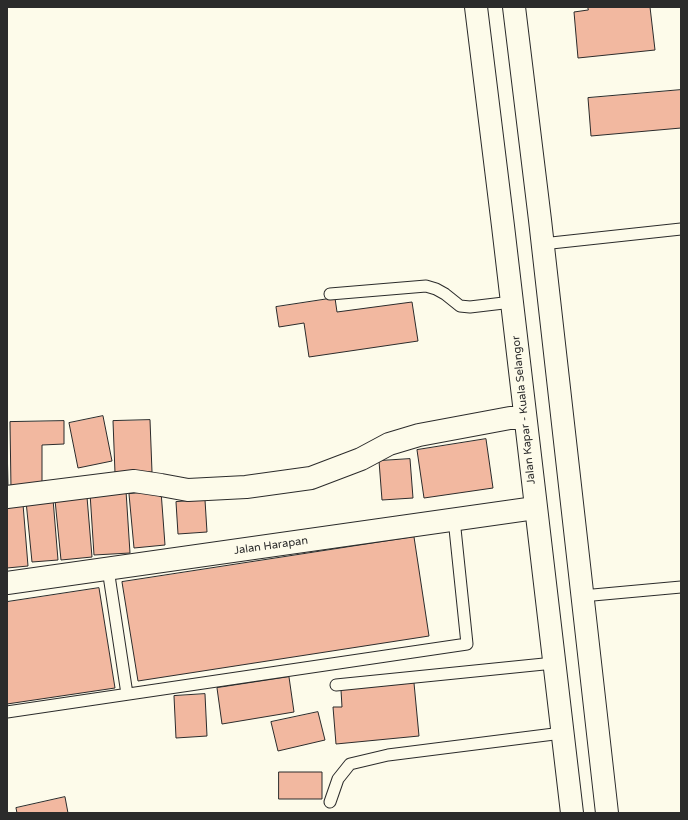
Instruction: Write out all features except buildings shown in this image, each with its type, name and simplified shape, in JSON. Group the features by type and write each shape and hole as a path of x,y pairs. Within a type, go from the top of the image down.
{"main road":[{"name":"Jalan Kapar - Kuala Selangor","path":"476,7 572,813"},
{"path":"514,7 607,813"},
{"path":"7,497 134,481 188,490 246,487 311,478 361,459 389,444 419,434 510,418 525,418"},
{"name":"Jalan Harapan","path":"7,583 536,508"}],"lane":[{"path":"542,244 681,229"},
{"path":"330,294 426,286 445,294 460,306 470,307 512,302"},
{"path":"7,712 467,644 454,520"},
{"path":"108,569 127,694"},
{"path":"582,596 681,587"},
{"path":"336,685 554,663"},
{"path":"330,802 338,779 350,764 388,755 562,733"}]}
